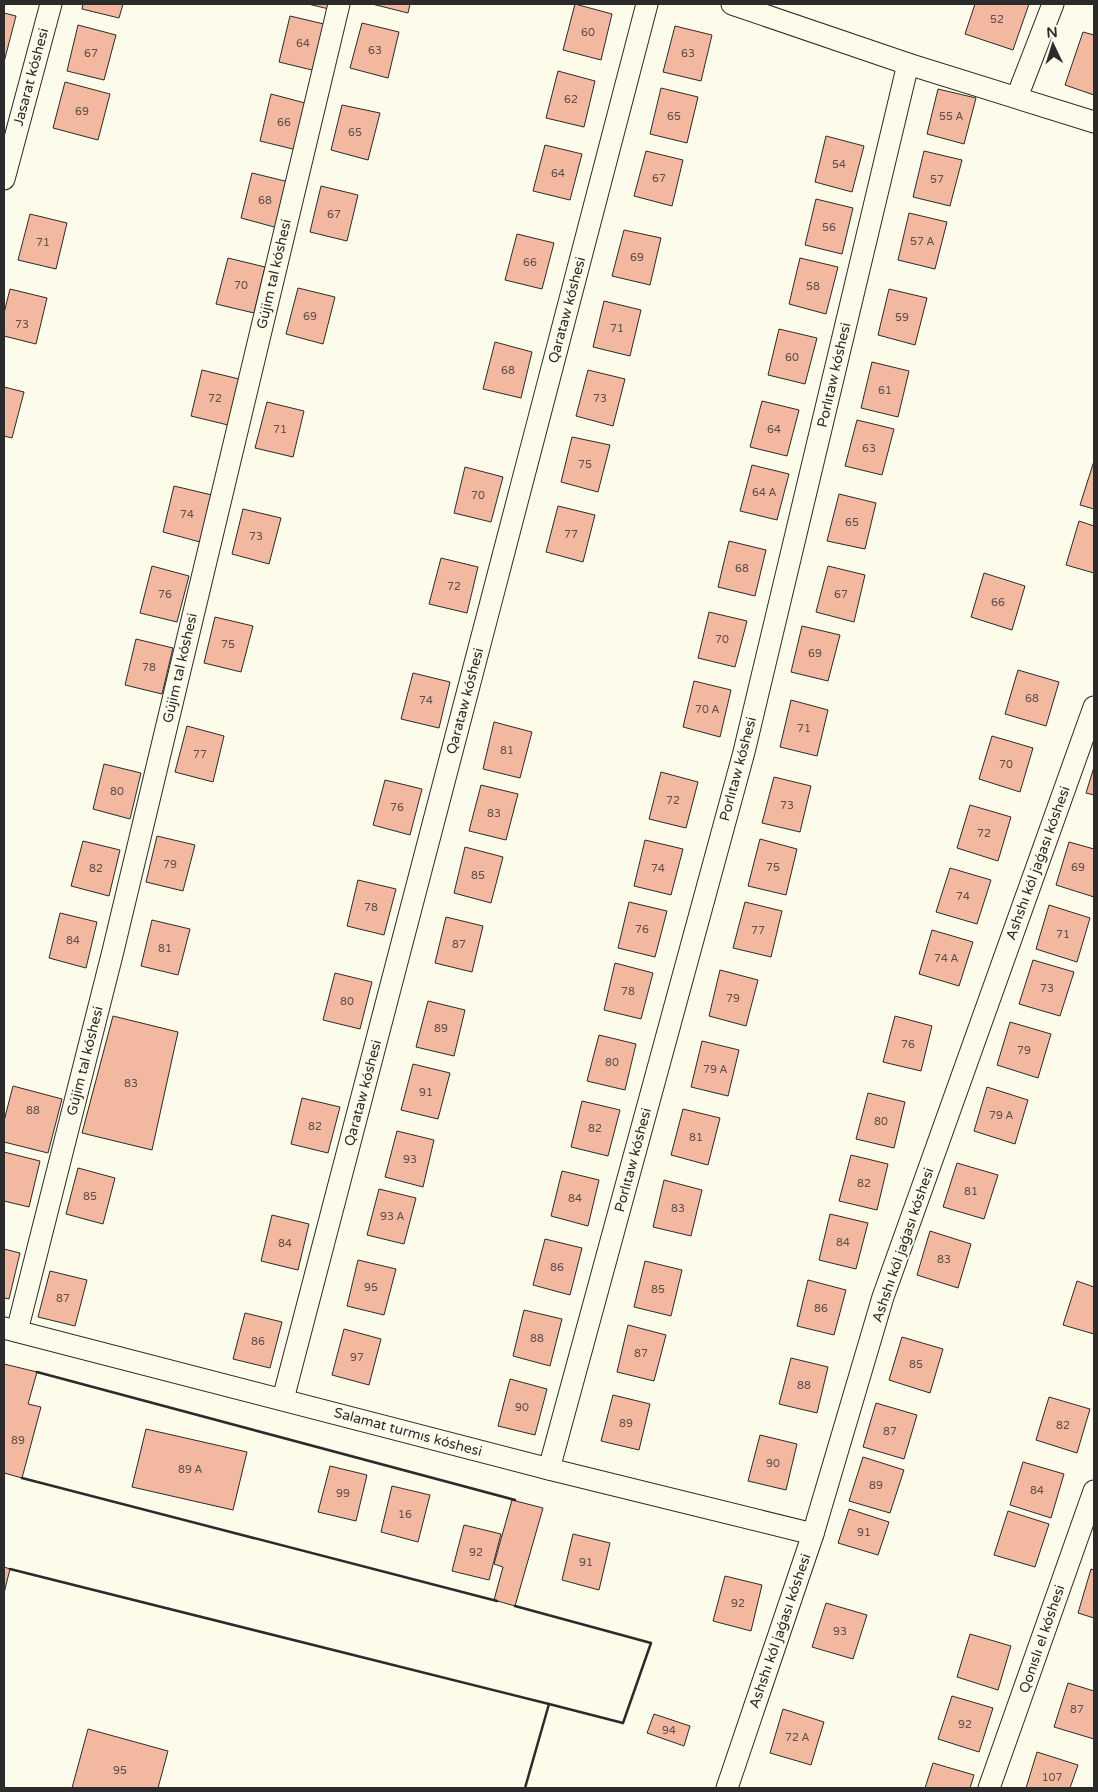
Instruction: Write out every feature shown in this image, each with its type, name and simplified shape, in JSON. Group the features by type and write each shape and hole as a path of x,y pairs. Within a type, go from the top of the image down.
{"street":[{"name":"Jasarat kóshesi","path":"4,179 51,4"},
{"name":"Gújim tal kóshesi","path":"10,1329 115,941 339,4"},
{"name":"Qarataw kóshesi","path":"283,1399 647,4"},
{"path":"732,4 758,8 908,64 1094,122"},
{"path":"1017,97 1053,4"},
{"name":"Porlıtaw kóshesi","path":"550,1469 744,752 908,64"},
{"name":"Ashshı kól jaǵası kóshesi","path":"727,1788 813,1534 883,1297 1094,707"},
{"name":"Salamat turmıs kóshesi","path":"10,1329 550,1469 813,1534"},
{"name":"Qonıslı el kóshesi","path":"989,1788 1094,1490"}],"building":[{"path":"83,4 123,4 119,18 82,9"},
{"path":"308,4 335,4 333,10"},
{"path":"372,4 410,4 408,13"},
{"path":"575,4 612,14 601,60 563,50"},
{"path":"975,4 1029,4 1013,50 965,34"},
{"path":"4,13 16,16 4,62"},
{"path":"290,16 328,25 316,71 279,62"},
{"path":"362,23 399,32 388,78 350,68"},
{"path":"78,25 116,35 104,80 67,71"},
{"path":"675,26 712,35 701,81 663,72"},
{"path":"1083,32 1094,35 1094,95 1065,85"},
{"path":"558,71 595,81 584,127 546,118"},
{"path":"65,82 110,94 98,140 53,128"},
{"path":"661,88 698,97 687,143 650,134"},
{"path":"938,89 976,98 964,144 927,134"},
{"path":"271,94 309,104 297,150 260,141"},
{"path":"342,105 380,113 368,160 331,150"},
{"path":"826,136 864,146 852,192 815,182"},
{"path":"545,145 582,154 570,200 533,191"},
{"path":"646,151 683,160 672,206 634,196"},
{"path":"924,151 962,160 950,206 913,197"},
{"path":"252,173 289,182 278,228 241,218"},
{"path":"321,186 358,195 347,241 310,232"},
{"path":"816,199 853,208 842,254 805,245"},
{"path":"909,213 947,222 935,269 898,260"},
{"path":"30,214 67,223 56,269 18,260"},
{"path":"624,230 661,238 650,285 612,276"},
{"path":"517,234 554,243 542,289 505,280"},
{"path":"228,258 265,267 254,313 216,304"},
{"path":"800,258 838,267 826,314 789,304"},
{"path":"298,288 335,297 323,344 286,334"},
{"path":"10,289 47,298 36,344 4,336 4,313"},
{"path":"889,289 927,298 915,345 878,335"},
{"path":"604,301 641,310 630,356 593,347"},
{"path":"779,329 817,338 805,384 768,375"},
{"path":"495,342 532,352 521,398 483,389"},
{"path":"872,362 909,371 898,417 861,408"},
{"path":"202,370 239,379 228,425 191,416"},
{"path":"588,370 625,379 613,426 576,416"},
{"path":"4,387 24,392 12,438 4,436"},
{"path":"762,401 799,410 787,456 750,447"},
{"path":"267,402 304,411 293,457 255,448"},
{"path":"857,420 894,429 882,475 845,466"},
{"path":"572,437 610,445 598,492 561,482"},
{"path":"1094,461 1094,509 1080,505"},
{"path":"752,465 789,474 777,520 740,511"},
{"path":"465,467 503,477 491,522 454,513"},
{"path":"174,486 212,495 200,542 163,532"},
{"path":"839,494 876,503 865,549 827,541"},
{"path":"558,506 595,515 583,562 546,552"},
{"path":"243,509 281,518 269,564 232,554"},
{"path":"1079,521 1094,526 1094,573 1066,565"},
{"path":"729,541 766,550 755,596 718,587"},
{"path":"441,558 478,567 467,613 429,604"},
{"path":"152,566 189,576 177,622 140,613"},
{"path":"828,566 865,575 854,622 816,612"},
{"path":"984,573 1025,586 1012,630 971,617"},
{"path":"709,612 747,621 735,667 698,658"},
{"path":"215,617 253,626 241,672 204,663"},
{"path":"802,626 840,635 828,681 791,672"},
{"path":"136,639 173,648 162,694 125,685"},
{"path":"1018,670 1059,682 1046,726 1005,714"},
{"path":"413,673 450,682 439,728 401,719"},
{"path":"694,681 731,690 720,737 683,727"},
{"path":"791,700 828,710 817,756 780,747"},
{"path":"494,722 532,732 520,778 483,769"},
{"path":"187,726 224,736 213,782 175,772"},
{"path":"992,736 1033,748 1020,792 979,779"},
{"path":"104,764 141,773 130,819 93,809"},
{"path":"1094,767 1094,795 1086,793"},
{"path":"661,772 698,782 686,828 649,819"},
{"path":"774,777 811,786 800,832 762,823"},
{"path":"385,780 422,789 410,835 373,825"},
{"path":"481,785 518,794 506,840 469,831"},
{"path":"970,805 1011,817 998,861 957,848"},
{"path":"157,836 195,845 183,891 146,882"},
{"path":"760,839 797,849 786,895 748,886"},
{"path":"645,840 683,849 671,895 634,886"},
{"path":"83,841 120,850 109,896 71,886"},
{"path":"1069,842 1094,849 1094,897 1056,885"},
{"path":"465,847 503,857 491,903 454,893"},
{"path":"950,868 991,880 977,924 936,912"},
{"path":"358,880 396,889 384,935 347,926"},
{"path":"629,902 667,911 655,957 618,948"},
{"path":"745,902 782,911 771,957 733,948"},
{"path":"1049,905 1090,918 1077,962 1036,949"},
{"path":"60,913 97,922 86,968 49,958"},
{"path":"446,917 483,926 472,972 435,963"},
{"path":"152,920 190,929 178,975 141,966"},
{"path":"932,930 973,942 959,986 919,974"},
{"path":"1033,960 1074,972 1060,1016 1019,1004"},
{"path":"615,963 653,973 641,1019 604,1010"},
{"path":"720,970 758,980 746,1026 709,1016"},
{"path":"335,973 372,982 360,1029 323,1020"},
{"path":"428,1001 465,1010 454,1056 416,1047"},
{"path":"113,1016 178,1032 152,1150 82,1133"},
{"path":"895,1016 932,1026 921,1071 883,1062"},
{"path":"1010,1022 1051,1034 1038,1078 997,1065"},
{"path":"599,1035 636,1044 625,1090 587,1081"},
{"path":"702,1041 739,1050 728,1096 691,1087"},
{"path":"413,1064 450,1073 438,1119 401,1110"},
{"path":"13,1086 62,1099 48,1153 4,1142 4,1121"},
{"path":"987,1087 1028,1100 1015,1144 974,1131"},
{"path":"868,1093 905,1102 894,1148 856,1139"},
{"path":"302,1098 340,1107 328,1153 291,1144"},
{"path":"582,1101 620,1110 608,1156 571,1147"},
{"path":"683,1109 720,1118 708,1165 671,1155"},
{"path":"397,1131 434,1140 423,1187 385,1177"},
{"path":"4,1152 40,1161 29,1207 4,1201"},
{"path":"851,1155 888,1164 877,1210 839,1201"},
{"path":"957,1163 998,1175 984,1219 943,1207"},
{"path":"78,1168 115,1178 103,1224 66,1214"},
{"path":"562,1171 599,1180 588,1226 551,1216"},
{"path":"664,1180 702,1190 691,1236 653,1227"},
{"path":"379,1189 416,1198 404,1244 367,1235"},
{"path":"830,1214 868,1223 856,1269 819,1260"},
{"path":"272,1215 309,1224 298,1270 261,1261"},
{"path":"930,1231 971,1244 958,1288 917,1275"},
{"path":"545,1239 582,1248 570,1295 533,1285"},
{"path":"4,1249 20,1253 9,1299 4,1298"},
{"path":"358,1260 396,1269 384,1315 347,1306"},
{"path":"645,1261 682,1270 671,1316 634,1307"},
{"path":"50,1271 87,1280 75,1326 38,1317"},
{"path":"808,1280 846,1290 834,1335 797,1326"},
{"path":"1077,1281 1094,1287 1094,1334 1063,1325"},
{"path":"524,1310 562,1319 550,1366 513,1356"},
{"path":"245,1313 282,1322 270,1368 233,1359"},
{"path":"628,1325 666,1335 654,1381 617,1372"},
{"path":"344,1329 381,1339 369,1385 332,1375"},
{"path":"902,1337 943,1349 930,1393 889,1380"},
{"path":"791,1358 828,1367 817,1413 779,1404"},
{"path":"4,1364 37,1372 28,1404 41,1407 22,1478 4,1473"},
{"path":"510,1379 547,1389 535,1435 498,1426"},
{"path":"613,1395 650,1404 639,1450 601,1441"},
{"path":"1049,1397 1090,1409 1077,1453 1036,1440"},
{"path":"876,1403 917,1415 904,1459 863,1447"},
{"path":"146,1429 247,1452 233,1510 132,1487"},
{"path":"760,1435 797,1444 786,1490 748,1481"},
{"path":"863,1457 904,1470 890,1513 849,1501"},
{"path":"1023,1462 1064,1474 1051,1518 1010,1505"},
{"path":"330,1466 367,1475 356,1521 318,1512"},
{"path":"392,1486 430,1495 418,1542 381,1532"},
{"path":"512,1500 543,1508 515,1606 494,1600 503,1567 494,1564"},
{"path":"849,1509 889,1522 878,1555 838,1543"},
{"path":"1008,1511 1049,1524 1035,1567 994,1555"},
{"path":"464,1525 501,1534 489,1580 452,1571"},
{"path":"573,1534 610,1543 599,1590 562,1580"},
{"path":"4,1567 10,1569 4,1593"},
{"path":"1091,1569 1094,1570 1094,1618 1078,1613"},
{"path":"725,1576 762,1585 751,1631 713,1621"},
{"path":"826,1603 867,1615 853,1659 812,1647"},
{"path":"970,1634 1011,1646 998,1690 957,1677"},
{"path":"1068,1683 1094,1691 1094,1739 1054,1727"},
{"path":"952,1696 993,1708 979,1752 938,1739"},
{"path":"783,1709 824,1722 811,1765 770,1753"},
{"path":"654,1714 690,1726 684,1746 647,1733"},
{"path":"88,1729 168,1751 158,1788 72,1788"},
{"path":"1037,1752 1078,1765 1070,1788 1026,1788"},
{"path":"933,1763 974,1775 970,1788 925,1788"}],"wall":[{"path":"37,1372 515,1500"},
{"path":"22,1478 497,1601"},
{"path":"10,1569 549,1704 525,1788"},
{"path":"515,1606 651,1643 623,1723 549,1704"}]}
